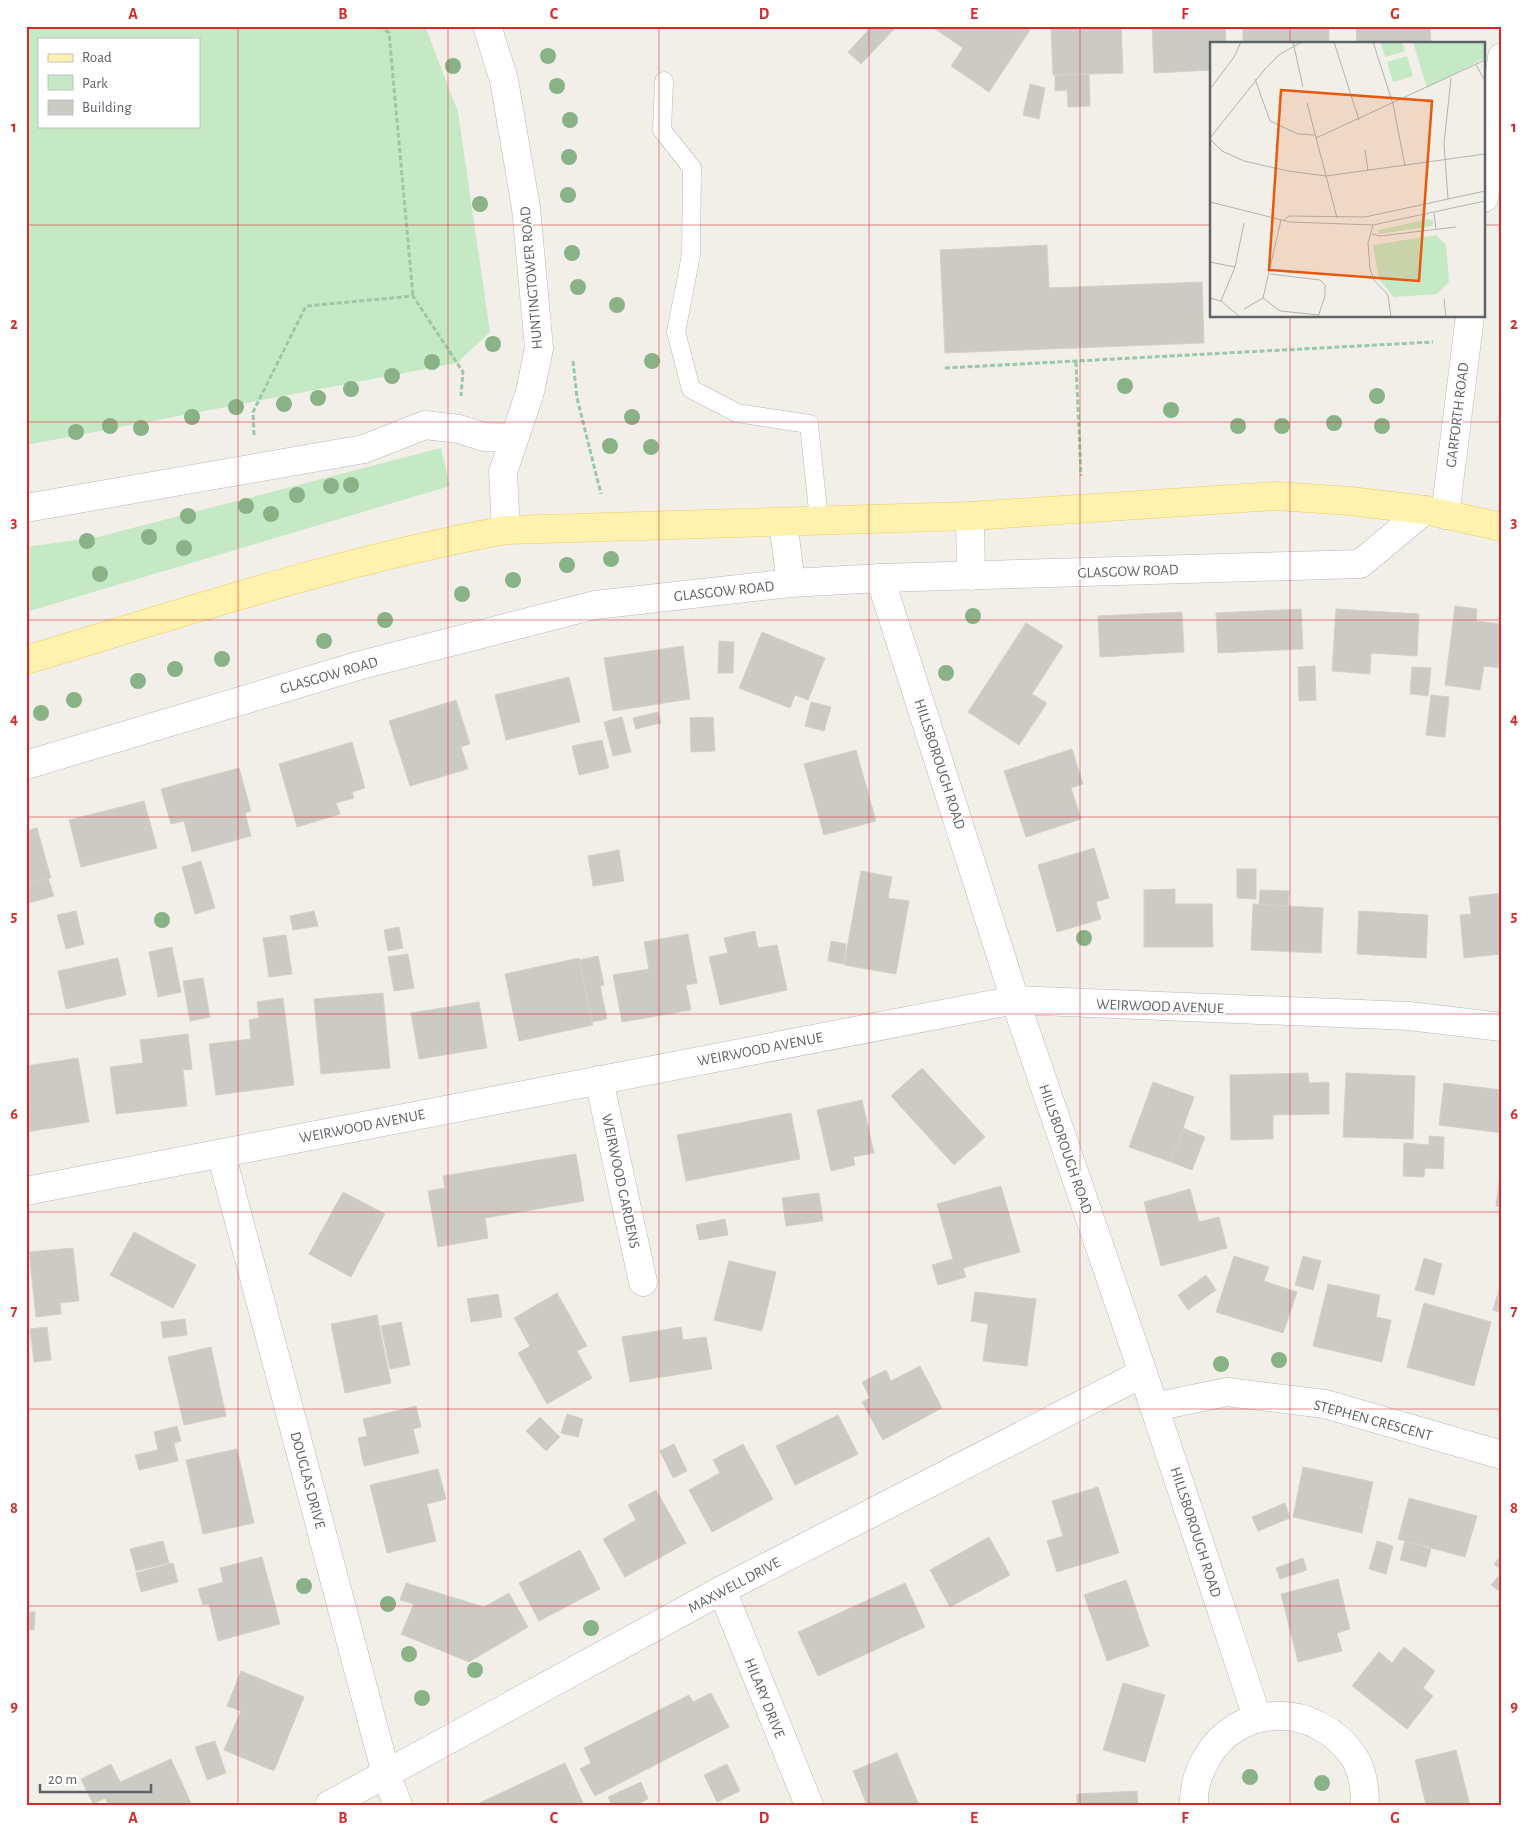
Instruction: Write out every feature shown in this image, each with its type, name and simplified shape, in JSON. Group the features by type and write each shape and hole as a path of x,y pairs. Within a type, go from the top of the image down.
{"main road":[{"path":"26,660 272,587 431,544 506,530 970,516 1277,496 1350,501 1435,512 1502,526"}],"street":[{"name":"HUNTINGTOWER ROAD","path":"487,26 504,80 526,208 539,348 530,392 503,472 506,530"},
{"path":"1486,182 1502,57"},
{"name":"GARFORTH ROAD","path":"1435,512 1468,328"},
{"path":"26,508 364,449 424,425 459,429 484,437 514,438"},
{"name":"GLASGOW ROAD","path":"26,765 361,665 594,605 791,583 880,578 1360,564 1435,512"},
{"path":"970,516 971,576"},
{"path":"783,522 791,583"},
{"name":"HILLSBOROUGH ROAD","path":"880,578 1015,1000 1143,1373 1257,1718"},
{"name":"WEIRWOOD AVENUE","path":"26,1191 1015,1000 1408,1016 1502,1027"},
{"name":"WEIRWOOD GARDENS","path":"599,1080 643,1282"},
{"name":"DOUGLAS DRIVE","path":"221,1153 386,1774 398,1805"},
{"name":"MAXWELL DRIVE","path":"329,1805 722,1590 1143,1373"},
{"name":"STEPHEN CRESCENT","path":"1154,1407 1227,1392 1325,1404 1502,1456"},
{"name":"HILARY DRIVE","path":"722,1590 809,1805"},
{"path":"1194,1805 1198,1774 1211,1749 1231,1730 1257,1718 1285,1715 1313,1721 1337,1736 1355,1758 1364,1785 1365,1805"}],"lane":[{"path":"664,81 662,130 692,168 691,254 676,332 690,388 737,413 809,424 819,520"}],"path":[{"path":"379,26 389,33 413,296 463,372 459,429"},
{"path":"256,469 252,412 306,306 413,296"},
{"path":"945,368 1076,362 1468,328"},
{"path":"572,352 577,398 609,526"},
{"path":"1076,362 1082,510"}],"green space":[{"path":"26,26 425,26 458,112 490,332 457,363 26,445"},
{"path":"441,448 450,486 26,612 26,547 98,537"}],"building":[{"path":"872,26 897,26 861,64 848,52"},
{"path":"1025,26 1030,30 989,92 951,66 963,48 932,27"},
{"path":"1121,26 1123,73 1053,75 1051,27"},
{"path":"1152,26 1225,26 1226,42 1210,42 1210,70 1154,73"},
{"path":"1243,26 1329,26 1329,42 1243,42"},
{"path":"1356,26 1430,26 1431,42 1357,42"},
{"path":"1089,74 1090,106 1068,107 1067,90 1055,91 1055,75"},
{"path":"1030,84 1045,88 1039,119 1023,115"},
{"path":"1047,245 1049,288 1202,282 1204,343 945,353 940,250"},
{"path":"1455,606 1477,609 1476,621 1502,624 1502,668 1484,666 1480,690 1445,685"},
{"path":"1301,609 1303,649 1218,653 1216,613"},
{"path":"1336,609 1419,614 1417,656 1371,653 1370,674 1332,671"},
{"path":"1182,612 1184,652 1100,657 1098,616"},
{"path":"1026,623 1063,646 1032,694 1047,703 1019,745 968,712"},
{"path":"762,632 825,658 808,700 795,695 790,708 739,688"},
{"path":"719,641 734,642 733,673 718,673"},
{"path":"683,646 690,699 613,711 604,658"},
{"path":"1315,666 1316,700 1299,701 1298,667"},
{"path":"1412,667 1431,668 1428,696 1410,694"},
{"path":"569,677 580,722 506,740 495,695"},
{"path":"1431,695 1449,697 1445,737 1426,735"},
{"path":"456,700 470,744 461,747 468,769 410,786 389,721"},
{"path":"811,702 831,707 824,731 805,726"},
{"path":"658,712 661,723 636,729 633,718"},
{"path":"622,717 631,752 613,756 604,722"},
{"path":"713,717 715,751 691,752 690,718"},
{"path":"602,740 609,768 579,775 572,746"},
{"path":"352,742 365,788 352,792 354,798 336,803 340,814 297,827 279,764"},
{"path":"1072,749 1083,784 1071,788 1081,819 1026,837 1004,771"},
{"path":"856,750 876,821 824,835 804,764"},
{"path":"239,768 251,811 245,813 251,836 192,852 184,821 171,824 161,789"},
{"path":"144,801 157,848 81,867 69,820"},
{"path":"37,828 51,878 26,885 26,831"},
{"path":"1094,848 1109,898 1096,902 1101,919 1057,932 1038,865"},
{"path":"619,850 624,881 593,886 588,856"},
{"path":"201,861 215,908 195,914 182,867"},
{"path":"1237,869 1256,869 1256,899 1237,898"},
{"path":"861,871 892,877 888,898 909,901 896,974 844,965"},
{"path":"48,878 54,896 26,904 26,885"},
{"path":"1175,889 1175,904 1212,904 1213,947 1144,947 1144,890"},
{"path":"1260,890 1289,891 1288,906 1259,905"},
{"path":"1502,893 1502,954 1464,958 1460,915 1471,914 1469,897"},
{"path":"1253,904 1323,908 1321,953 1251,950"},
{"path":"76,911 84,944 66,949 57,915"},
{"path":"314,911 318,926 293,930 290,916"},
{"path":"1359,911 1428,915 1426,958 1357,954"},
{"path":"399,927 403,948 388,951 384,930"},
{"path":"755,931 758,948 777,945 787,990 720,1005 709,957 728,953 724,938"},
{"path":"688,934 697,983 686,985 691,1010 622,1022 613,975 649,969 644,942"},
{"path":"286,935 292,974 269,977 263,938"},
{"path":"831,941 846,944 844,964 828,961"},
{"path":"172,947 181,992 158,997 149,952"},
{"path":"408,954 414,988 394,991 388,957"},
{"path":"598,956 604,985 600,986 607,1019 592,1022 579,960"},
{"path":"118,958 126,995 66,1009 58,971"},
{"path":"579,958 593,1025 519,1041 505,974"},
{"path":"203,978 210,1017 190,1021 183,981"},
{"path":"383,993 390,1068 321,1074 314,999"},
{"path":"283,998 294,1085 216,1095 209,1044 251,1039 249,1020 259,1018 257,1002"},
{"path":"479,1002 487,1048 419,1059 411,1013"},
{"path":"188,1034 192,1069 183,1070 187,1106 116,1114 110,1067 143,1063 140,1040"},
{"path":"78,1058 89,1122 26,1132 26,1066"},
{"path":"922,1068 985,1137 954,1165 891,1096"},
{"path":"1308,1073 1309,1083 1329,1082 1329,1114 1273,1115 1273,1139 1231,1140 1230,1075"},
{"path":"1346,1073 1415,1076 1413,1139 1343,1137"},
{"path":"1153,1082 1194,1097 1171,1162 1129,1147"},
{"path":"1444,1083 1502,1090 1502,1133 1439,1125"},
{"path":"862,1100 874,1153 853,1157 855,1165 831,1171 817,1110"},
{"path":"791,1113 800,1159 686,1181 677,1135"},
{"path":"1183,1128 1205,1137 1192,1170 1171,1162"},
{"path":"1429,1136 1444,1137 1443,1169 1425,1168 1424,1177 1403,1176 1404,1143 1429,1145"},
{"path":"576,1154 584,1201 485,1218 488,1238 438,1247 428,1191 445,1188 443,1176"},
{"path":"1500,1175 1502,1175 1502,1207 1496,1206"},
{"path":"1001,1186 1020,1252 963,1268 966,1277 938,1285 932,1265 953,1259 937,1204"},
{"path":"1190,1189 1199,1222 1219,1217 1227,1248 1161,1266 1144,1202"},
{"path":"343,1192 385,1214 351,1277 309,1254"},
{"path":"819,1193 823,1221 786,1226 782,1198"},
{"path":"725,1219 728,1235 699,1240 696,1225"},
{"path":"134,1232 196,1265 173,1308 110,1275"},
{"path":"73,1248 79,1301 60,1303 61,1314 36,1317 29,1252"},
{"path":"1234,1256 1269,1267 1264,1281 1297,1292 1283,1333 1216,1312"},
{"path":"1303,1256 1321,1261 1313,1290 1295,1285"},
{"path":"1424,1258 1442,1264 1434,1295 1415,1290"},
{"path":"729,1261 776,1272 762,1331 714,1320"},
{"path":"1206,1275 1216,1290 1188,1310 1178,1295"},
{"path":"1502,1279 1502,1313 1493,1310"},
{"path":"1328,1284 1380,1295 1376,1317 1391,1320 1382,1362 1313,1346"},
{"path":"975,1292 1036,1299 1027,1366 983,1361 988,1324 971,1321"},
{"path":"557,1293 587,1346 577,1351 592,1378 547,1404 518,1353 530,1346 514,1318"},
{"path":"498,1294 502,1317 471,1322 467,1299"},
{"path":"1424,1303 1491,1322 1474,1386 1407,1367"},
{"path":"377,1315 391,1383 345,1393 331,1324"},
{"path":"185,1319 187,1335 163,1338 161,1322"},
{"path":"401,1322 410,1365 390,1369 381,1326"},
{"path":"47,1327 51,1360 34,1362 30,1329"},
{"path":"681,1327 683,1340 706,1337 712,1369 630,1382 622,1337"},
{"path":"211,1347 226,1416 184,1425 168,1357"},
{"path":"920,1366 942,1408 883,1440 862,1402 870,1398 862,1382 886,1370 891,1381"},
{"path":"416,1406 421,1427 413,1429 419,1453 364,1466 358,1438 367,1436 363,1419"},
{"path":"567,1414 583,1419 578,1437 561,1433"},
{"path":"838,1415 858,1454 795,1485 776,1446"},
{"path":"540,1417 560,1437 546,1451 526,1431"},
{"path":"177,1426 181,1441 174,1443 178,1461 139,1470 135,1455 158,1450 154,1432"},
{"path":"674,1444 687,1471 673,1478 660,1451"},
{"path":"743,1444 773,1499 712,1532 689,1490 720,1473 713,1460"},
{"path":"237,1449 254,1523 203,1534 186,1460"},
{"path":"1303,1467 1373,1482 1362,1533 1293,1517"},
{"path":"438,1469 446,1499 427,1504 436,1541 387,1553 370,1485"},
{"path":"1098,1487 1119,1553 1057,1572 1047,1541 1063,1536 1052,1501"},
{"path":"656,1490 686,1543 625,1577 603,1539 636,1520 628,1505"},
{"path":"1409,1498 1477,1516 1465,1557 1398,1539"},
{"path":"1285,1503 1290,1518 1258,1531 1252,1517"},
{"path":"989,1537 1010,1575 950,1607 930,1570"},
{"path":"163,1541 169,1563 136,1571 130,1549"},
{"path":"1377,1541 1393,1546 1386,1574 1369,1569"},
{"path":"1405,1541 1431,1549 1426,1567 1400,1560"},
{"path":"580,1550 600,1589 539,1621 519,1583"},
{"path":"1502,1554 1502,1570 1494,1564"},
{"path":"262,1557 280,1624 218,1641 209,1604 203,1605 198,1589 223,1582 220,1568"},
{"path":"1303,1558 1307,1570 1280,1579 1276,1568"},
{"path":"173,1563 178,1582 141,1592 136,1573"},
{"path":"1502,1572 1502,1593 1491,1585"},
{"path":"1338,1579 1350,1629 1337,1633 1342,1651 1298,1662 1281,1594"},
{"path":"1126,1580 1149,1646 1107,1661 1084,1595"},
{"path":"406,1583 484,1607 509,1593 528,1627 469,1662 401,1634 414,1604 400,1600"},
{"path":"905,1583 925,1627 818,1676 798,1632"},
{"path":"26,1612 35,1612 34,1630 26,1629"},
{"path":"1404,1647 1435,1671 1423,1688 1433,1696 1407,1729 1352,1686 1379,1652 1392,1663"},
{"path":"241,1671 304,1697 274,1771 224,1750 241,1711 227,1706"},
{"path":"1123,1683 1165,1695 1145,1762 1103,1750"},
{"path":"711,1693 729,1727 595,1796 580,1769 591,1763 584,1748 689,1695 693,1702"},
{"path":"215,1741 226,1773 207,1780 195,1747"},
{"path":"1456,1750 1470,1805 1426,1805 1415,1760"},
{"path":"897,1753 919,1805 867,1805 853,1771"},
{"path":"171,1759 192,1805 109,1805 105,1798 93,1804 81,1779 111,1764 120,1782"},
{"path":"565,1763 584,1805 475,1805"},
{"path":"727,1764 740,1791 717,1802 704,1775"},
{"path":"641,1782 648,1799 635,1805 612,1805 608,1797"},
{"path":"1137,1791 1138,1805 1077,1805 1077,1794"}]}
